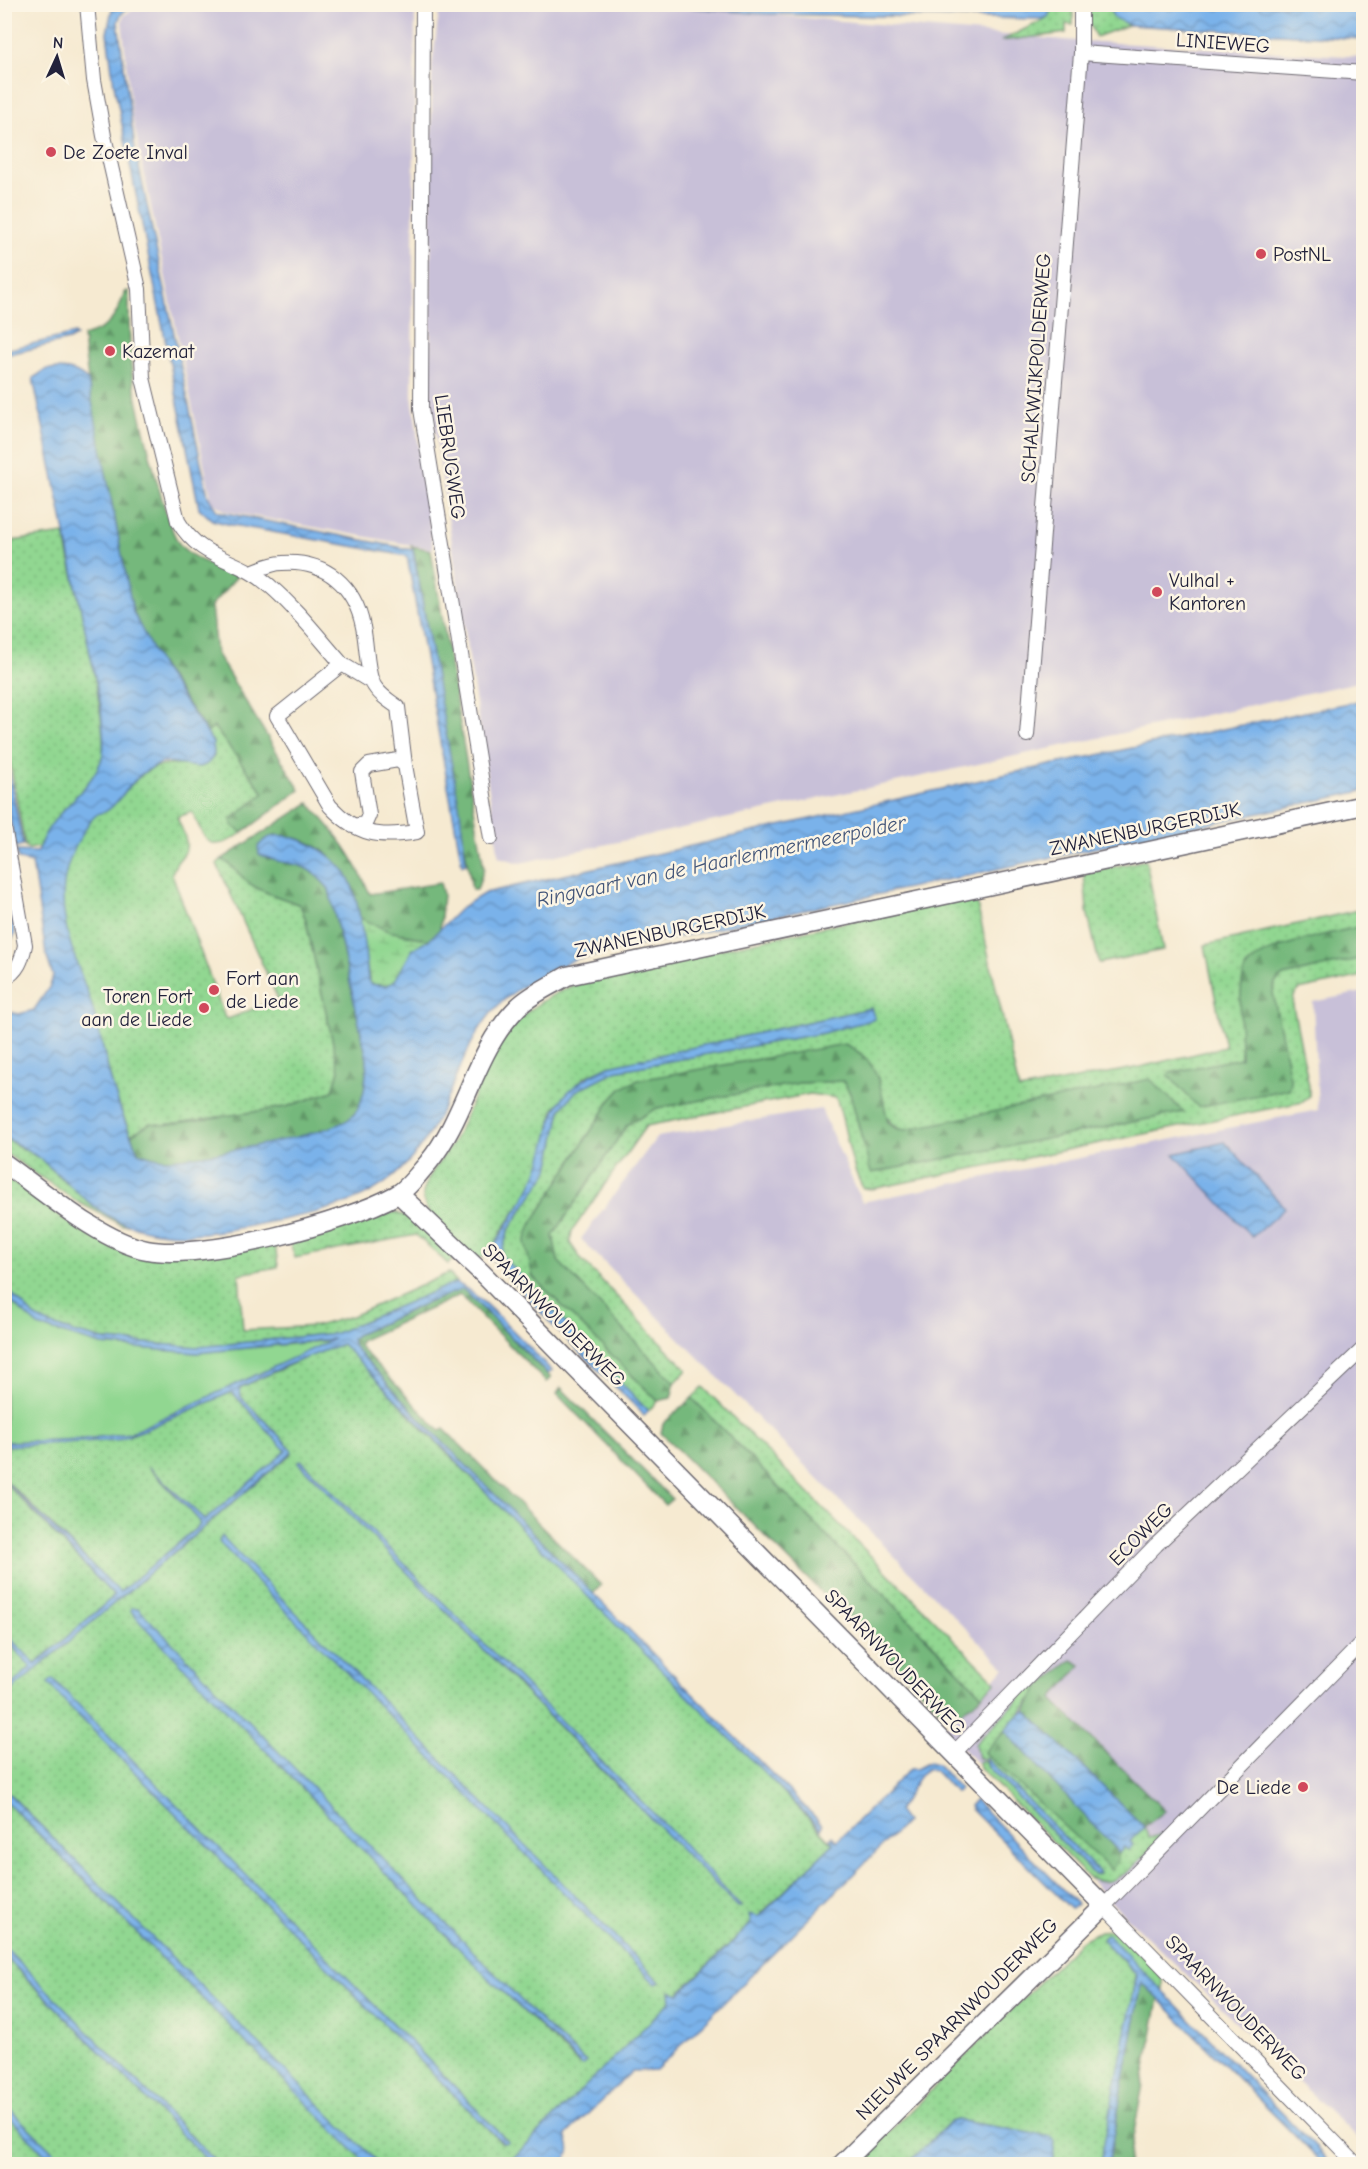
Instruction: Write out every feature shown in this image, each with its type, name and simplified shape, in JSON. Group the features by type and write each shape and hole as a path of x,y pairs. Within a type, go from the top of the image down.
{"street":[{"path":"87,4 94,80 104,136 139,289 143,378 175,510 188,538 203,550 251,572 270,586 342,664 373,683 385,698 398,707 417,832 390,837 375,835 353,826 330,806 277,716 342,664"},
{"name":"LIEBRUGWEG","path":"423,4 421,409 491,838"},
{"name":"SCHALKWIJKPOLDERWEG","path":"1027,735 1081,53 1080,4"},
{"name":"LINIEWEG","path":"1081,53 1364,73"},
{"path":"251,572 281,562 306,565 329,573 347,586 358,607 373,683"},
{"path":"353,826 365,824 369,815 362,772 369,765 398,760 405,765"},
{"name":"ZWANENBURGERDIJK","path":"4,1163 99,1231 146,1250 211,1249 319,1225 359,1213 399,1194 429,1162 457,1119 479,1063 497,1033 519,1006 567,975 1364,806"},
{"path":"4,828 25,945 21,962 4,979"},
{"name":"SPAARNWOUDERWEG","path":"399,1194 499,1290 1356,2164"},
{"name":"ECOWEG","path":"953,1754 1156,1545 1364,1348"},
{"path":"1104,1906 1364,1641"},
{"name":"NIEUWE SPAARNWOUDERWEG","path":"842,2164 1104,1906"}],"shaded area":[{"path":"178,5 415,5 412,395 433,549 226,511 212,502 132,115 122,21 124,15 133,10"},
{"path":"440,5 653,5 1063,40 1363,57 1363,681 520,863 499,857 430,397 432,66"},
{"name":"De Liede","path":"1363,992 1363,2143 1122,1913 944,1729 1005,1668 581,1239 657,1137 821,1109 862,1202 1318,1110 1313,1002"}],"green space":[{"path":"1110,4 1113,17 1129,25 1096,37 1089,23 1091,5"},
{"path":"1053,5 1073,5 1073,25 1066,24 1066,33 1001,41 1045,19"},
{"path":"129,291 133,379 151,459 167,514 181,546 193,556 238,575 211,606 216,653 300,790 242,833 233,826 231,820 264,793 214,727 207,733 156,657 136,618 126,578 92,407 83,336 100,329 111,321 125,292"},
{"path":"64,534 97,688 103,746 101,762 95,774 45,835 39,847 29,849 25,846 5,733 4,542"},
{"path":"411,546 431,550 484,868 477,890 472,890 414,551"},
{"path":"214,727 264,793 231,820 233,826 242,833 222,844 210,842 205,837 192,812 177,817 185,836 186,850 172,874 225,1018 228,1019 278,999 217,864 222,859 255,887 300,905 305,917 339,1070 333,1091 286,1107 164,1125 150,1123 131,1135 114,1090 93,1010 68,937 63,905 65,872 73,849 88,823 98,813 110,808 139,777 157,767 169,765 201,767 214,757 213,743 207,733"},
{"path":"309,803 344,846 370,894 440,883 443,894 440,929 429,940 388,931 358,917 349,884 342,870 321,849 292,837 274,835 267,859 302,866 329,889 367,1059 364,1092 358,1108 349,1119 336,1125 259,1145 164,1159 137,1152 131,1135 150,1123 164,1125 286,1107 333,1091 339,1070 305,917 300,905 255,887 222,859"},
{"path":"1146,860 1163,950 1099,963 1087,911 1084,873"},
{"path":"975,895 1019,1090 1140,1067 1225,1047 1205,945 1363,909 1363,926 1279,947 1246,967 1243,980 1241,1058 1170,1073 1289,1089 1273,993 1275,983 1283,976 1363,958 1363,976 1299,990 1294,996 1293,1006 1309,1086 1309,1096 1303,1102 872,1189 863,1188 858,1178 836,1098 810,1094 646,1126 572,1231 570,1243 581,1259 687,1370 675,1383 558,1261 553,1235 627,1124 657,1108 799,1083 843,1081 850,1093 872,1173 1184,1112 905,1130 891,1123 887,1117 878,1078 622,1088 610,1101 531,1225 533,1277 658,1401 648,1411 501,1255 508,1231 549,1170 561,1109 576,1091 615,1071 823,1033 874,1019 871,1008 609,1066 584,1077 554,1109 542,1163 528,1193 501,1232 490,1256 473,1259 443,1231 430,1215 423,1197 426,1183 460,1128 482,1075 502,1039 513,1025 539,1003 569,987 603,974"},
{"path":"358,917 388,931 429,940 413,949 394,982 386,986 370,984"},
{"path":"1363,926 1363,958 1283,976 1275,983 1273,993 1291,1083 1289,1089 1198,1107 1168,1075 1241,1058 1242,984 1247,967 1256,959 1301,940"},
{"path":"845,1044 857,1051 872,1067 880,1086 888,1122 895,1128 905,1130 1150,1079 1184,1112 871,1173 850,1093 843,1081 799,1083 657,1108 627,1125 553,1236 558,1261 675,1383 671,1398 658,1401 533,1277 525,1242 531,1225 610,1101 622,1088 638,1080"},
{"path":"4,1138 39,1158 69,1185 129,1225 122,1225 78,1202 5,1153"},
{"path":"4,1176 82,1231 116,1249 134,1255 275,1244 278,1267 239,1274 243,1330 316,1326 352,1316 449,1273 457,1282 336,1333 198,1347 104,1340 46,1323 33,1315 5,1287"},
{"path":"395,1212 418,1222 455,1258 448,1264 416,1235 295,1258 289,1240"},
{"path":"463,1289 551,1378 546,1382 460,1295 360,1341 359,1346 440,1431 444,1429 601,1585 593,1594 423,1422 353,1346 351,1339 356,1335"},
{"path":"4,1296 39,1326 101,1345 197,1353 334,1340 130,1433 85,1439 5,1442"},
{"path":"336,1344 343,1344 421,1427 724,1730 833,1844 678,1994 670,1992 672,2001 507,2164 379,2164 266,2055 5,1789 4,1696 292,1453 289,1446 241,1397 239,1388","holes":["301,1460 642,1805 638,1806 617,1786 299,1462","279,1602 607,1931 626,1955","138,1608 580,2065 487,1977 135,1616 133,1610","53,1680 507,2142 502,2143 474,2115 70,1707 51,1685"]},
{"path":"703,1387 996,1682 982,1695 692,1398"},
{"path":"561,1388 672,1499 665,1505 557,1394"},
{"path":"232,1392 286,1450 285,1454 205,1520 149,1468 197,1518 200,1525 120,1592 8,1482 8,1486 114,1596 38,1662 32,1663 5,1633 4,1446 116,1440"},
{"path":"692,1398 982,1695 972,1705 956,1714 940,1710 661,1433 663,1424"},
{"path":"4,1638 31,1667 5,1691 4,1691"},
{"path":"1072,1660 1081,1665 1052,1699 1165,1811 1144,1827 1026,1711 1039,1687"},
{"path":"1034,1684 1039,1687 1027,1705 984,1753 1117,1862 1119,1852 1124,1847 1128,1850 1133,1845 1130,1841 1144,1827 1149,1838 1163,1834 1140,1860 1121,1876 1111,1881 1089,1878 981,1769 978,1762 984,1761 1095,1875 1100,1874 986,1759 978,1758 975,1744"},
{"path":"1005,1731 1119,1852 1117,1862 1111,1870 984,1752"},
{"path":"4,1800 368,2164 218,2164 5,1948"},
{"path":"1113,1930 1143,1956 1163,1979 1163,1992 1107,1934 1102,1939 1136,1975 1129,2027 1100,2164 1052,2164 1055,2141 1005,2128 957,2120 950,2122 907,2164 857,2164 1082,1940 1099,1931"},
{"path":"4,1956 212,2164 66,2164 5,2105"},
{"path":"1142,1983 1159,1999 1128,2164 1108,2164"},
{"path":"4,2112 55,2164 5,2164"}],"water":[{"path":"113,4 158,5 128,9 120,16 118,22 135,148 208,496 217,511 413,550 460,810 466,863 462,865 407,556 227,524 212,520 199,508 114,85 107,33"},
{"path":"1056,4 1053,5 1048,17 1042,19 762,14 660,5"},
{"path":"1110,5 1363,5 1363,39 1129,25 1113,17"},
{"path":"74,334 76,336 69,340 5,355 5,350"},
{"name":"Ringvaart van de Haarlemmermeerpolder","path":"47,369 74,371 88,381 133,612 161,667 213,743 214,754 205,765 198,767 162,763 146,771 129,786 112,807 95,816 78,842 69,862 64,882 63,902 70,941 127,1127 138,1152 144,1154 164,1159 179,1158 288,1139 336,1125 349,1119 358,1108 365,1083 367,1059 329,889 319,878 302,867 259,854 258,847 272,836 285,836 306,842 329,856 342,868 355,896 364,940 368,979 370,984 386,986 394,982 413,949 429,940 462,907 485,893 1012,773 1363,700 1363,791 575,959 519,989 491,1013 471,1044 430,1133 412,1157 393,1176 372,1191 349,1202 323,1210 210,1232 176,1234 126,1224 102,1212 36,1156 5,1138 5,1011 19,1014 34,1010 50,986 53,976 46,954 32,863 18,859 16,851 38,852 50,827 95,773 104,748 101,706 33,378"},
{"path":"5,751 23,845 15,847 5,790"},
{"path":"5,876 15,933 13,938 5,941 10,924 5,897"},
{"path":"871,1008 875,1019 823,1033 615,1071 576,1091 561,1109 549,1170 508,1231 501,1255 648,1411 644,1415 554,1327 490,1256 532,1184 560,1102 570,1090 586,1078 609,1066"},
{"path":"1225,1142 1285,1208 1252,1237 1174,1154"},
{"path":"454,1283 462,1286 489,1307 552,1371 548,1374 463,1289 356,1335 352,1339 353,1346 423,1422 816,1818 822,1825 821,1829 596,1605 342,1344 285,1366 239,1388 241,1397 289,1446 292,1452 5,1696 5,1691 31,1667 5,1638 5,1633 36,1664 114,1596 7,1483 120,1592 200,1525 197,1518 149,1467 205,1520 286,1451 232,1392 116,1440 5,1446 5,1442 85,1439 130,1433 334,1339 197,1353 101,1345 38,1326 5,1296 5,1287 33,1315 46,1323 73,1332 104,1340 198,1347 336,1333"},
{"path":"301,1460 675,1835 741,1907 738,1907 298,1462"},
{"path":"222,1536 660,1982 656,1984 621,1951 261,1586 219,1542"},
{"path":"131,1608 138,1608 546,2026 586,2062 583,2066 487,1977 139,1621"},
{"path":"53,1679 508,2142 503,2143 474,2115 70,1707 48,1683"},
{"path":"1026,1711 1144,1827 1130,1841 1133,1845 1128,1850 1124,1847 1119,1852 1005,1731 1013,1720"},
{"path":"986,1758 1100,1873 1095,1875 988,1767"},
{"path":"929,1762 937,1764 960,1789 956,1793 934,1770 927,1769 920,1775 898,1811 906,1822 656,2070 632,2071 566,2135 570,2151 561,2164 507,2164 671,2001 670,1991 679,1994 751,1924 749,1914 759,1917 833,1844 830,1838 832,1836 837,1841 910,1769 916,1769"},
{"path":"4,1789 379,2164 367,2164 5,1800"},
{"path":"975,1800 1077,1904 1071,1909 971,1809 970,1806"},
{"path":"1107,1934 1332,2164 1323,2164 1142,1982 1108,2164 1100,2164 1137,1975 1102,1939"},
{"path":"5,1947 218,2164 211,2164 5,1956"},
{"path":"4,2104 66,2164 55,2164 5,2113"},
{"path":"957,2120 1052,2137 1055,2141 1052,2164 907,2164 950,2122"}],"place":[{"name":"De Zoete Inval","path":"51,152"},
{"name":"PostNL","path":"1261,254"},
{"name":"Kazemat","path":"110,351"},
{"name":"Vulhal + Kantoren","path":"1157,592"},
{"name":"Fort aan de Liede","path":"214,990"},
{"name":"Toren Fort aan de Liede","path":"204,1008"},
{"name":"De Liede","path":"1303,1787"}]}
